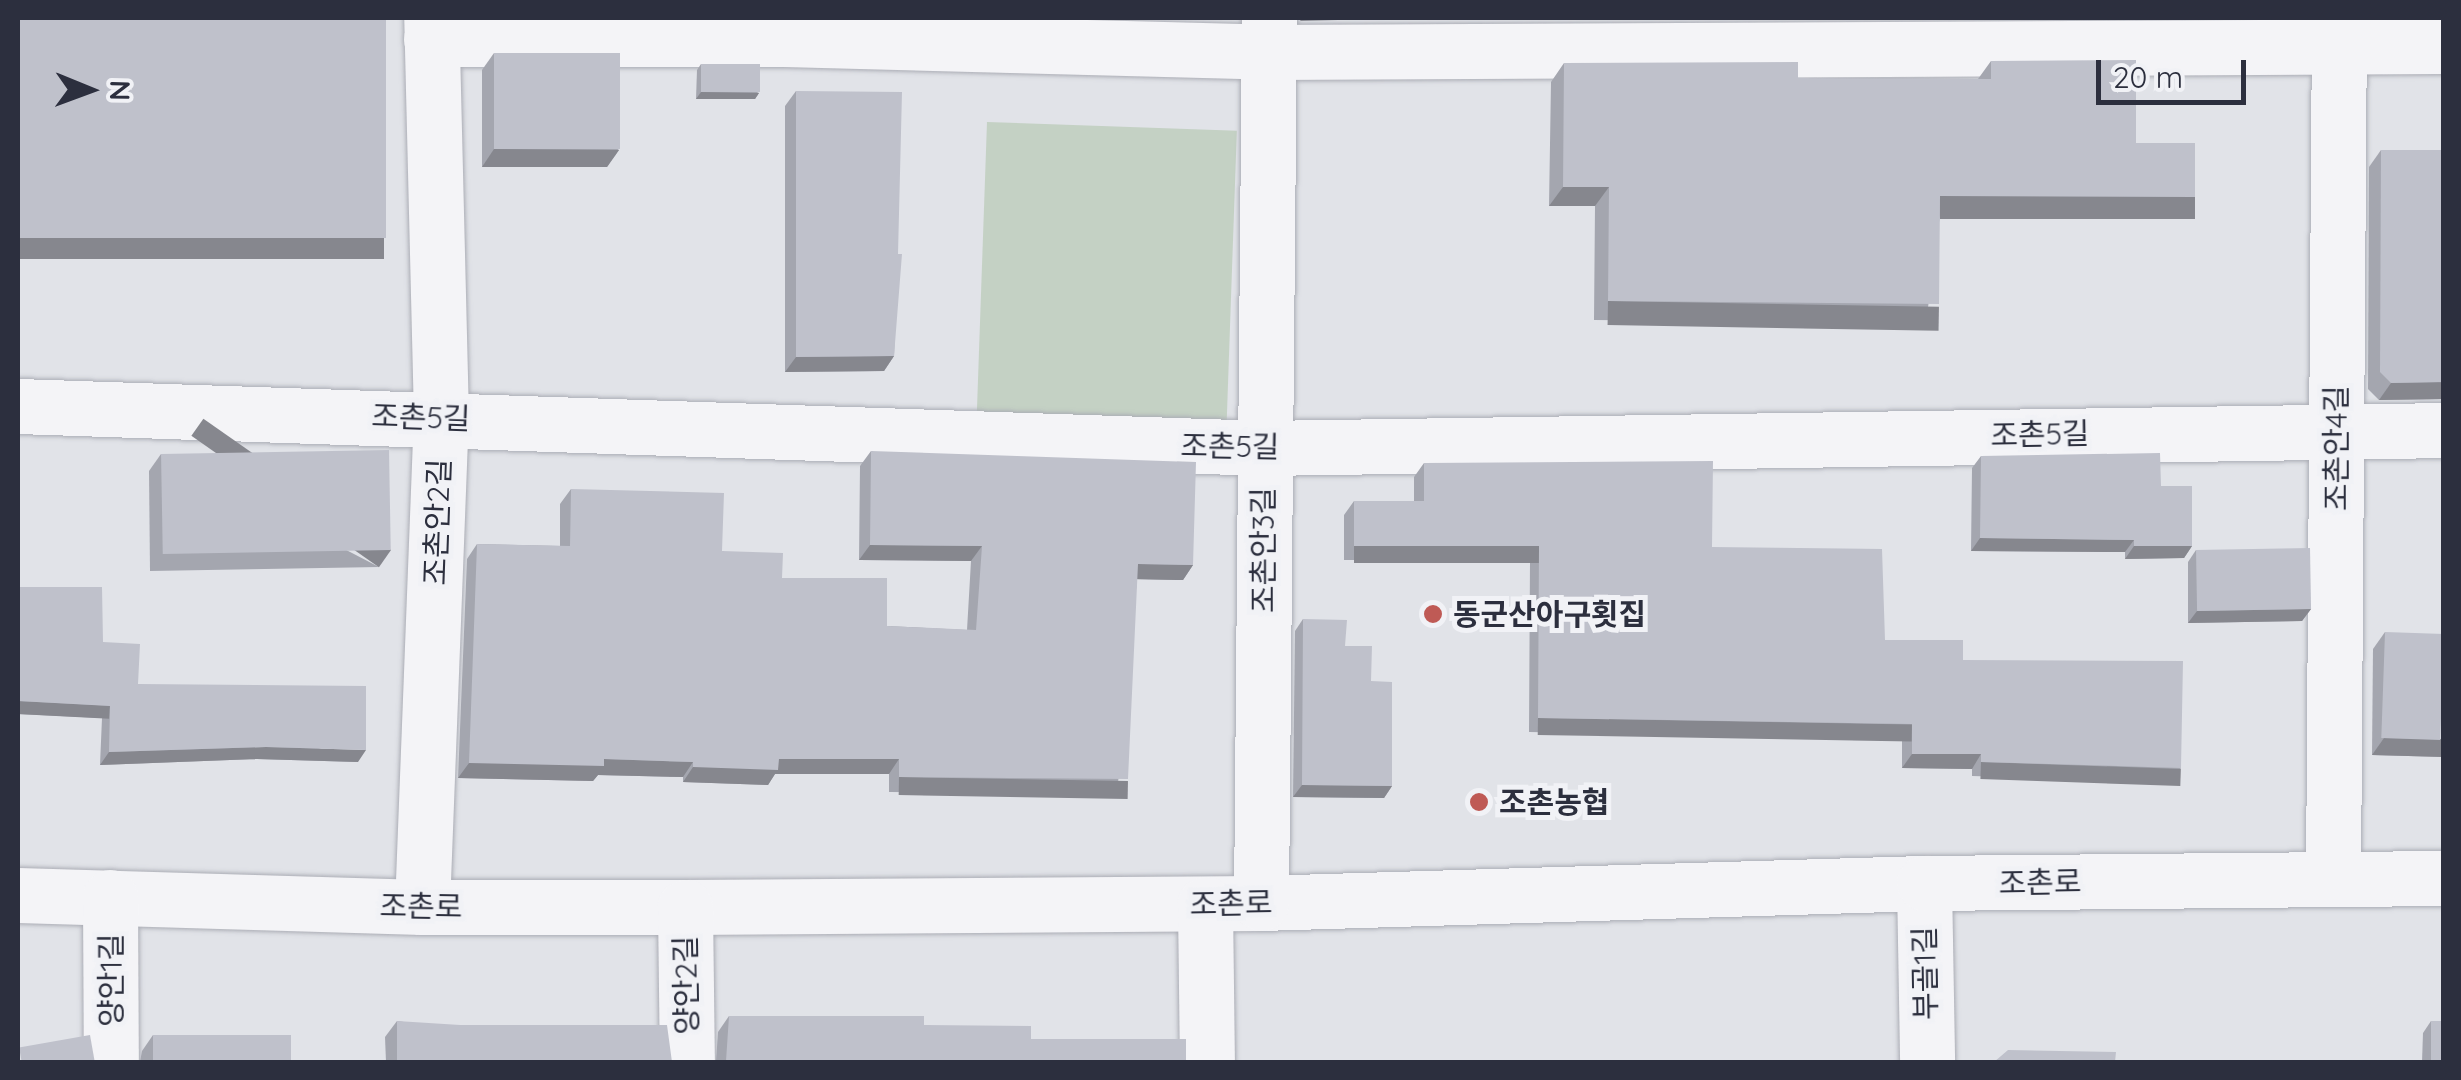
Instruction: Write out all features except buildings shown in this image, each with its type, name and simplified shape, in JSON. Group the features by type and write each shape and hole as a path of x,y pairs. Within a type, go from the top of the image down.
{"street":[{"path":"431,28 784,39 2340,32 2444,46"},
{"name":"조촌안2길","path":"422,907 441,417 431,28"},
{"name":"조촌안4길","path":"2334,879 2340,32"},
{"name":"조촌안3길","path":"1260,903 1270,35"},
{"name":"조촌5길","path":"18,406 441,417 1264,448 2444,430"},
{"name":"조촌로","path":"18,896 422,907 1204,904 1924,883 2444,878"},
{"name":"부골1길","path":"1924,883 1927,1062"},
{"name":"양안1길","path":"110,897 111,1062"},
{"path":"1204,904 1207,1062"},
{"name":"양안2길","path":"684,907 687,1062"}],"green space":[{"path":"987,122 1237,131 1226,440 976,431"}],"place":[{"name":"동군산아구횟집","path":"1433,614"},
{"name":"조촌농협","path":"1479,802"}]}
